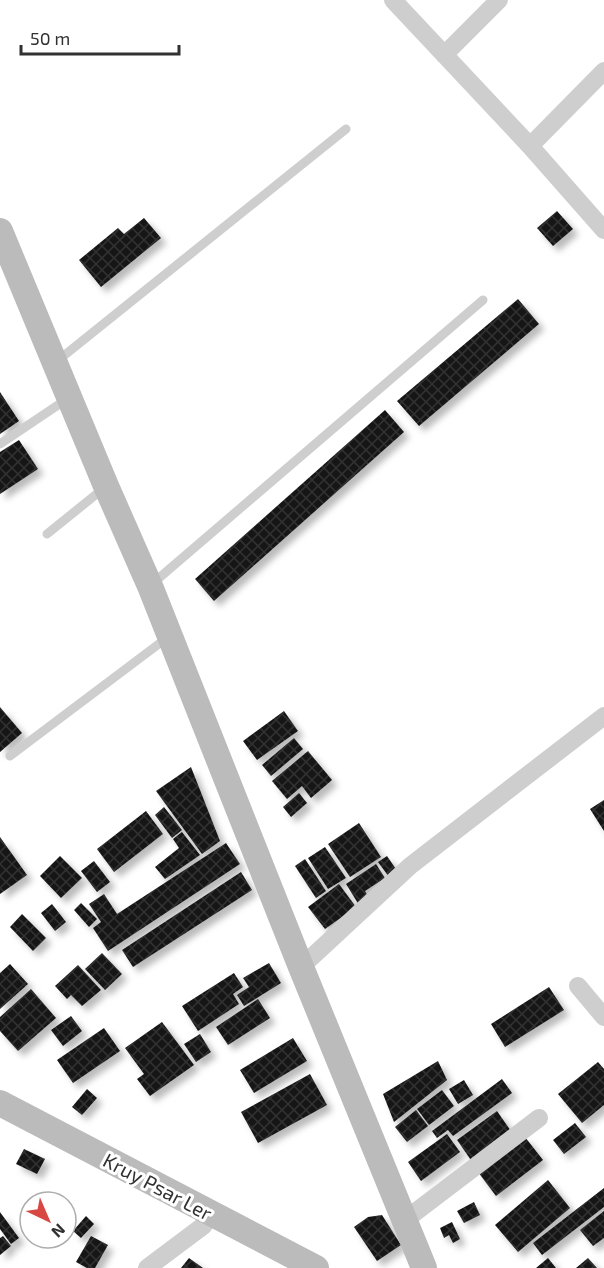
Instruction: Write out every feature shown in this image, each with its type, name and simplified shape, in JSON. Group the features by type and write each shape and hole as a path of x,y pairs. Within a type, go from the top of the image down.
{"street":[{"path":"393,0 530,146 604,230"},
{"path":"444,55 499,0"},
{"path":"530,146 604,71"},
{"path":"0,231 150,586 300,967 424,1268"},
{"path":"300,967 410,866 604,716"},
{"path":"578,986 604,1017"},
{"name":"Kruy Psar Ler","path":"0,1103 316,1268"},
{"path":"405,1220 539,1118"},
{"path":"147,1268 203,1226 212,1214"}],"lane":[{"path":"54,363 346,129"},
{"path":"150,586 483,300"},
{"path":"0,444 69,398"},
{"path":"47,534 106,486"},
{"path":"10,756 170,636"}],"building":[{"path":"557,211 573,229 553,246 537,228"},
{"path":"144,218 161,238 101,287 79,260 118,228 124,234"},
{"path":"518,299 539,324 419,426 397,401"},
{"path":"0,392 19,421 0,434"},
{"path":"385,410 404,432 214,601 195,579"},
{"path":"19,440 38,469 0,494 0,452"},
{"path":"0,707 22,733 0,752"},
{"path":"284,711 298,731 257,760 243,741"},
{"path":"294,738 303,749 271,776 262,765"},
{"path":"308,751 332,780 311,798 302,786 287,799 272,781"},
{"path":"191,767 220,841 202,854 156,791"},
{"path":"299,793 307,803 291,817 283,807"},
{"path":"604,800 604,831 590,809"},
{"path":"164,807 182,830 172,838 155,815"},
{"path":"146,811 163,834 114,872 97,849"},
{"path":"359,823 381,857 350,877 328,844"},
{"path":"182,832 200,855 165,879 155,867 179,848 173,839"},
{"path":"0,837 27,875 0,894"},
{"path":"226,843 240,864 108,951 93,928 101,922 89,904 104,894 117,914"},
{"path":"325,847 346,878 328,889 308,858"},
{"path":"60,856 82,878 61,898 40,876"},
{"path":"387,856 398,872 389,877 378,862"},
{"path":"305,859 326,891 316,898 295,866"},
{"path":"94,861 110,882 97,892 81,871"},
{"path":"376,864 385,878 365,891 369,898 359,905 346,884"},
{"path":"241,872 252,890 133,967 122,950"},
{"path":"339,884 356,907 325,929 308,907"},
{"path":"81,903 97,919 89,927 74,910"},
{"path":"52,904 66,922 55,931 41,913"},
{"path":"22,914 46,938 33,951 10,927"},
{"path":"102,953 122,974 105,990 85,969"},
{"path":"269,963 281,983 244,1006 237,995 249,987 243,978"},
{"path":"10,964 28,984 0,1009 0,973"},
{"path":"78,965 101,990 82,1006 71,995 67,999 55,986"},
{"path":"234,973 243,987 233,994 239,1004 198,1031 182,1006"},
{"path":"549,987 564,1010 505,1047 491,1024"},
{"path":"31,989 56,1018 18,1051 0,1031 0,1017"},
{"path":"258,999 270,1018 228,1045 216,1027"},
{"path":"71,1016 82,1031 63,1046 51,1030"},
{"path":"162,1022 194,1065 150,1096 137,1079 144,1074 125,1048"},
{"path":"104,1028 120,1051 73,1083 57,1060"},
{"path":"200,1034 211,1052 196,1062 184,1044"},
{"path":"293,1038 307,1061 254,1093 240,1070"},
{"path":"438,1061 447,1080 394,1122 383,1094"},
{"path":"598,1062 604,1069 604,1105 582,1123 558,1094"},
{"path":"310,1074 327,1105 258,1143 241,1112"},
{"path":"502,1079 512,1093 453,1136 448,1130 437,1138 432,1131"},
{"path":"464,1080 473,1095 458,1104 449,1089"},
{"path":"87,1089 97,1098 82,1115 72,1107"},
{"path":"442,1090 454,1106 429,1125 417,1109"},
{"path":"416,1110 428,1126 407,1142 395,1127"},
{"path":"497,1111 513,1134 473,1163 457,1140"},
{"path":"575,1123 586,1137 564,1154 553,1140"},
{"path":"447,1134 460,1152 421,1181 408,1162"},
{"path":"525,1137 543,1160 496,1196 478,1172"},
{"path":"24,1149 45,1159 37,1174 16,1164"},
{"path":"548,1180 570,1208 518,1252 495,1225"},
{"path":"604,1188 604,1207 542,1255 533,1243"},
{"path":"474,1202 480,1215 464,1223 457,1211"},
{"path":"604,1211 604,1238 593,1246 580,1230"},
{"path":"0,1212 18,1239 11,1244 0,1229"},
{"path":"382,1215 401,1245 377,1261 354,1227 368,1217"},
{"path":"86,1216 94,1224 81,1238 78,1235 78,1225"},
{"path":"452,1222 460,1239 453,1243 449,1235 444,1238 440,1228"},
{"path":"3,1236 11,1246 0,1255 0,1238"},
{"path":"91,1236 108,1245 95,1268 87,1268 76,1262"},
{"path":"189,1258 203,1268 181,1268"},
{"path":"548,1258 556,1268 536,1268"},
{"path":"588,1258 597,1268 576,1268"}]}
